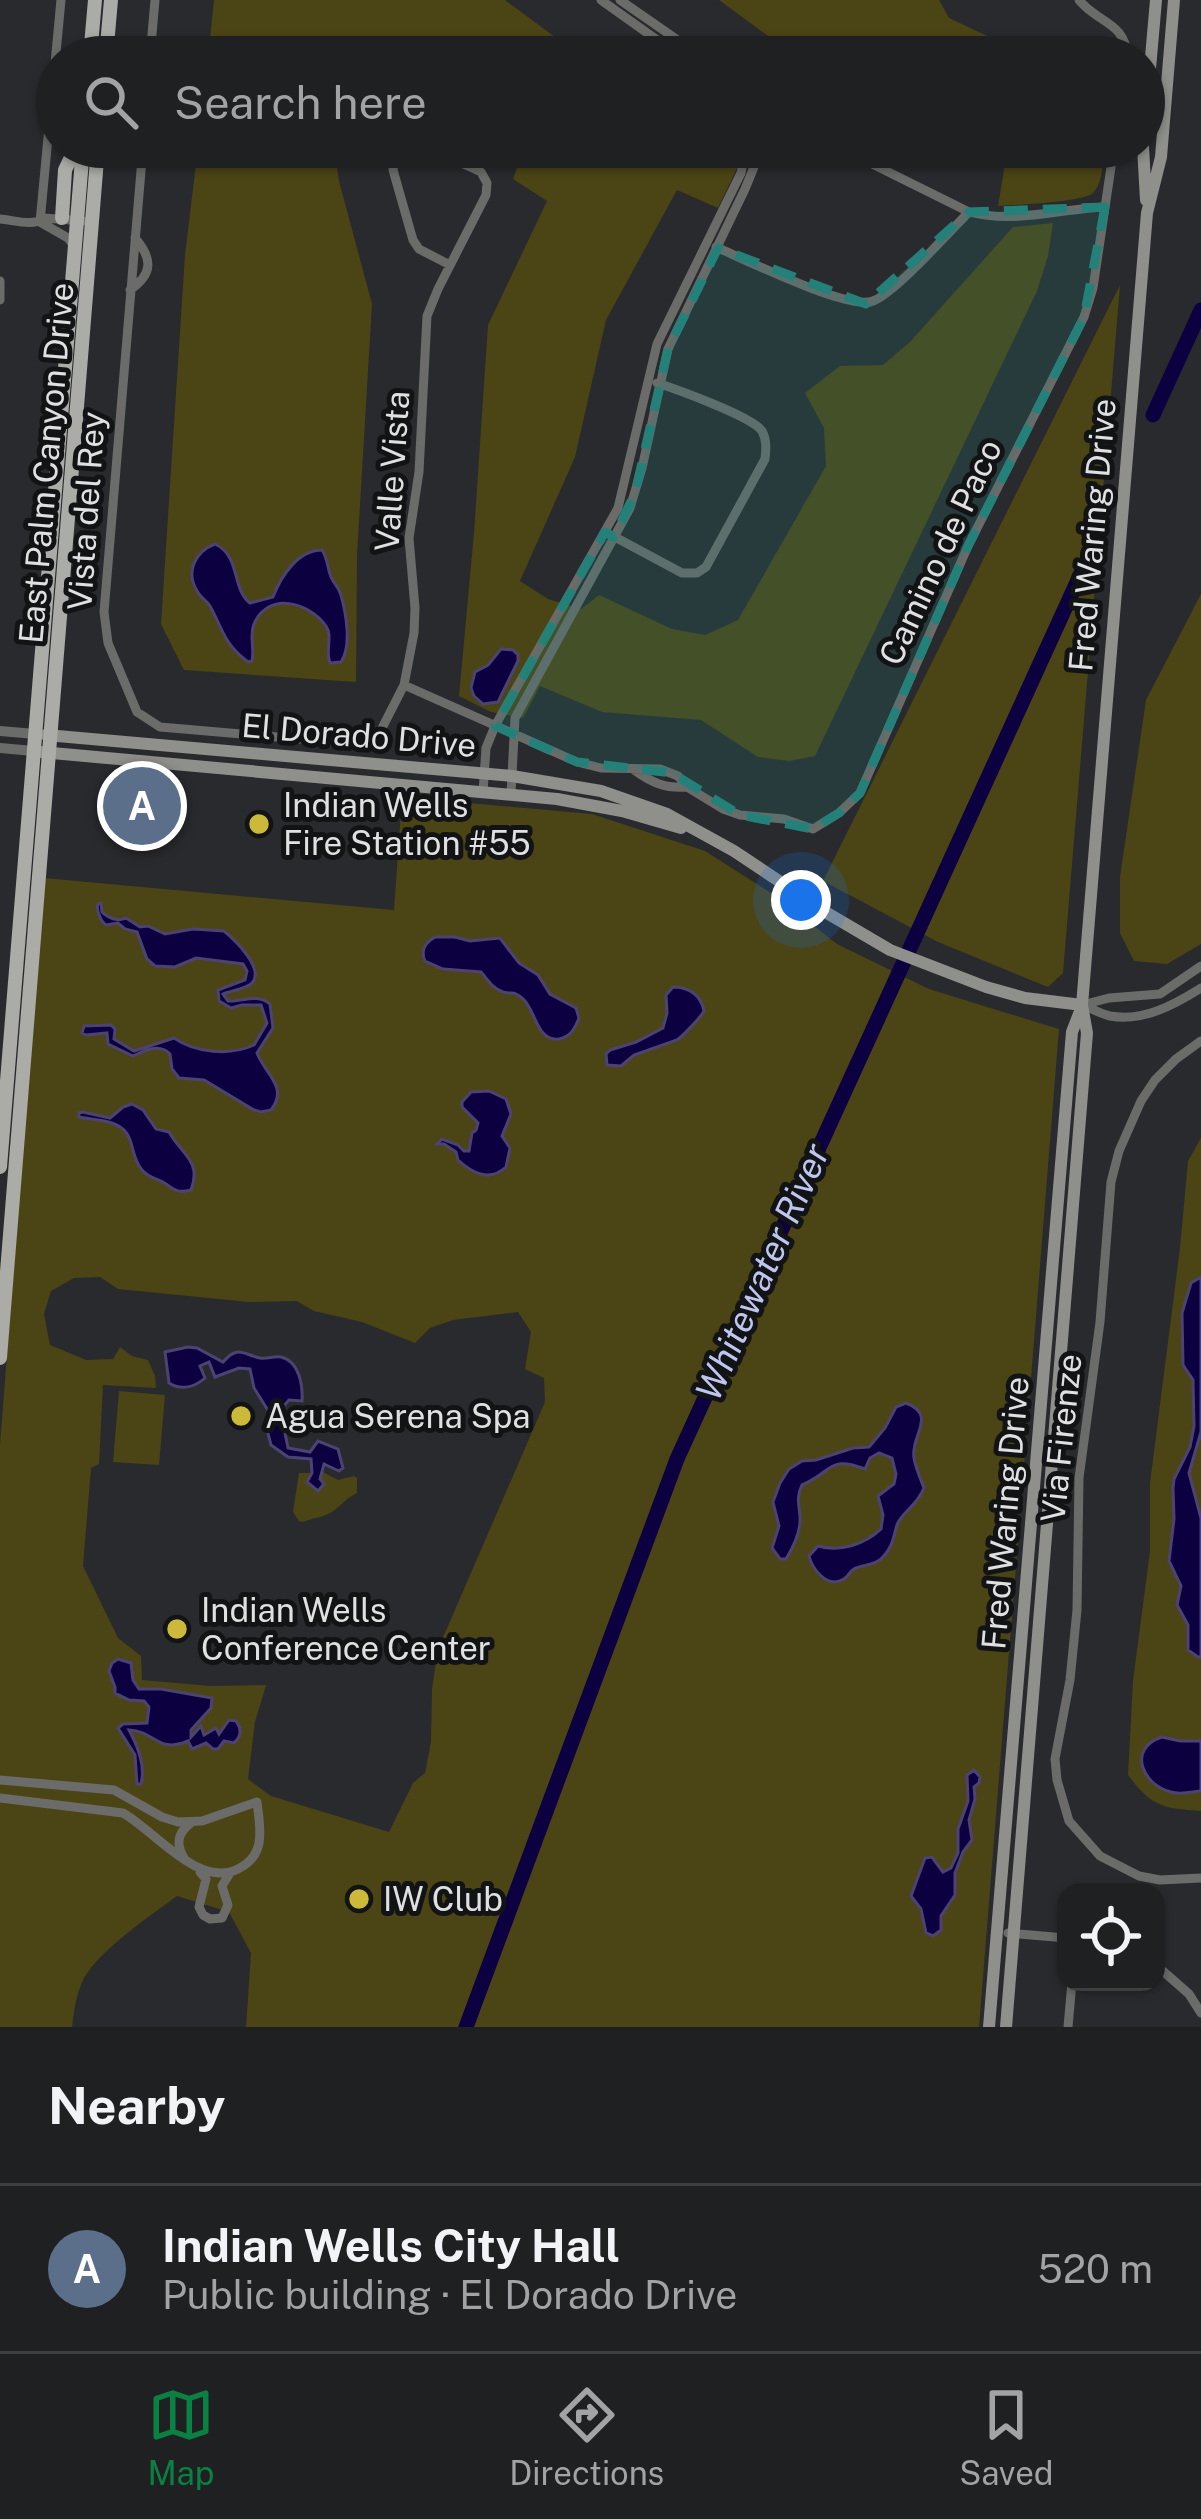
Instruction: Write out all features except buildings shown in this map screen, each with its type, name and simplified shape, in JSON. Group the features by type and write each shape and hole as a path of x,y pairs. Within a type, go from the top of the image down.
{"main road":[{"path":"92,36 95,0"},
{"path":"108,36 111,0"},
{"path":"1153,36 1156,0"},
{"name":"Fred Waring Drive","path":"1165,109 1174,0"},
{"path":"66,168 77,220"},
{"name":"East Palm Canyon Drive","path":"0,1167 42,743 77,220 92,168"},
{"name":"Fred Waring Drive","path":"1006,2027 1087,1033 1082,1005 1147,213 1144,168"},
{"name":"Fred Waring Drive","path":"1147,213 1158,168"},
{"name":"East Palm Canyon Drive","path":"0,1358 77,220"},
{"name":"El Dorado Drive","path":"42,743 198,766 595,805 703,834"},
{"name":"El Dorado Drive","path":"42,743 199,748 575,785 668,814 890,950 986,987 1025,998 1082,1005"},
{"path":"198,766 199,748"},
{"path":"259,772 260,754"},
{"name":"Fred Waring Drive","path":"989,2027 1072,1032 1082,1005"}],"street":[{"path":"58,36 61,0"},
{"path":"152,36 155,0"},
{"path":"601,0 652,36"},
{"path":"620,0 672,36"},
{"path":"1079,0 1122,36"},
{"path":"40,222 45,168"},
{"name":"Vista del Rey","path":"140,168 104,612 108,643 136,712 160,727 358,744 377,738 404,685"},
{"name":"Valle Vista","path":"393,168 413,241 450,266"},
{"name":"Valle Vista","path":"404,685 416,608 410,538 419,472 427,316 486,195 485,178 472,168"},
{"path":"512,794 515,718 610,534 657,344 742,168"},
{"path":"483,792 486,748 495,726 635,494 672,339 754,168"},
{"path":"880,168 969,212 992,218 1105,207"},
{"name":"Camino de Paco","path":"404,685 577,763 634,770 654,784 687,787 740,815 813,829 839,813 860,793 968,546 1084,317 1093,288 1111,168"},
{"path":"706,243 840,299 866,304 890,290 969,212"},
{"path":"40,222 44,218 77,220"},
{"path":"0,219 40,222 75,247"},
{"path":"0,281 0,300"},
{"path":"610,534 682,573 701,571 765,459 763,433 751,420 646,380"},
{"name":"El Dorado Drive","path":"0,731 42,743"},
{"name":"El Dorado Drive","path":"0,748 42,743"},
{"path":"1082,1005 1160,994 1201,966"},
{"path":"1082,1005 1111,1016 1147,1014 1174,1005 1201,988"},
{"name":"Via Firenze","path":"1201,1041 1176,1059 1141,1101 1119,1151 1112,1182 1079,1478 1072,1656 1055,1759 1069,1821 1100,1856 1139,1876 1201,1878"},
{"path":"0,1780 114,1790 162,1817 197,1822"},
{"path":"0,1798 123,1813 185,1860 211,1874 245,1866 257,1852 262,1835 257,1802 183,1828 178,1838 185,1860"},
{"path":"197,1868 206,1879 199,1907 210,1919 222,1918 229,1906 222,1886 230,1873"},
{"path":"997,1932 1057,1936"},
{"path":"1165,1973 1189,1994 1201,2013"},
{"path":"1189,1994 1201,1985"},
{"path":"1068,2027 1071,1991"}],"highlighted area":[{"path":"1105,207 1084,317 968,546 860,793 839,813 813,829 740,815 672,773 577,762 495,726 605,532 614,537 635,493 668,349 718,248 866,304 969,212"}],"shaded area":[{"path":"214,0 505,0 554,36 210,36"},
{"path":"719,0 939,0 949,18 987,36 768,36"},
{"path":"195,168 337,168 372,304 357,555 356,682 184,670 161,624 185,255"},
{"path":"517,168 737,168 718,208 677,190 606,320 575,457 520,581 548,599 581,609 599,595 672,629 705,635 738,620 826,466 824,428 805,393 840,366 883,365 910,342 1013,227 1053,223 1037,291 815,756 789,761 758,757 701,720 602,712 540,686 523,718 491,712 459,696 488,325 547,201 513,179"},
{"path":"1004,168 1102,168 1096,189 1087,196 998,206"},
{"path":"1120,285 1063,973 1048,987 938,942 823,881"},
{"path":"215,544 229,556 250,603 273,597 298,559 322,550 345,611 347,639 341,662 330,663 328,630 319,618 289,604 269,607 260,614 253,629 252,661 240,655 198,593 192,576 202,551"},
{"path":"1201,594 1201,944 1167,964 1134,961 1120,933 1120,877 1146,700"},
{"path":"501,649 513,650 518,661 498,702 483,704 471,688 475,672"},
{"path":"402,797 592,814 705,851 776,896 837,944 929,989 1059,1029 979,2027 246,2027 251,1953 229,1912 177,1896 90,1969 79,1991 72,2027 0,2027 0,1445 44,878 394,910","holes":["100,1277 118,1289 249,1302 297,1301 314,1311 362,1322 415,1343 430,1328 453,1320 518,1312 531,1332 525,1369 544,1378 545,1402 438,1649 425,1773 413,1783 389,1832 271,1796 248,1779 255,1722 266,1685 142,1680 141,1656 118,1638 83,1566 91,1468 99,1464 103,1385 156,1388 155,1376 148,1360 120,1347 113,1359 86,1360 50,1345 44,1314 51,1291 74,1278"]},
{"path":"101,903 102,912 113,919 126,918 165,934 224,931 241,948 255,977 250,985 223,994 228,1001 255,998 270,1004 273,1028 257,1053 277,1087 271,1110 254,1110 204,1080 179,1078 170,1054 161,1049 133,1056 108,1044 107,1033 82,1033 84,1026 111,1025 114,1039 134,1051 174,1038 192,1047 224,1052 254,1045 267,1023 261,1005 231,1008 219,1001 218,990 245,980 243,964 196,958 175,967 155,966 147,959 137,932 118,923 104,923 98,909"},
{"path":"435,937 500,938 519,963 538,975 550,994 576,1008 579,1018 574,1029 563,1038 551,1039 522,998 496,989 481,972 443,969 425,961 425,947"},
{"path":"673,987 697,996 704,1011 699,1018 677,1040 634,1055 621,1066 607,1065 610,1050 663,1028 666,995"},
{"path":"489,1091 506,1099 511,1114 502,1136 510,1148 506,1167 487,1175 469,1169 456,1152 437,1144 442,1139 469,1151 478,1123 462,1102 471,1092"},
{"path":"132,1104 143,1110 156,1129 169,1132 189,1159 194,1172 191,1190 177,1191 145,1173 119,1126 79,1117 83,1112 110,1118"},
{"path":"1201,1138 1201,1811 1159,1804 1128,1775 1133,1681 1150,1551 1150,1483 1188,1161"},
{"path":"1201,1277 1201,1432 1189,1473 1201,1518 1198,1657 1188,1650 1188,1625 1177,1605 1181,1586 1169,1561 1174,1479 1190,1447 1194,1426 1193,1380 1183,1365 1182,1313 1191,1283"},
{"path":"188,1347 223,1362 237,1352 287,1359 299,1374 302,1395 302,1401 289,1400 281,1409 288,1448 310,1452 318,1441 338,1449 343,1468 339,1471 324,1464 320,1479 324,1484 318,1491 307,1482 311,1459 288,1457 271,1445 266,1426 269,1412 254,1388 250,1369 215,1377 209,1362 200,1366 205,1378 197,1384 169,1383 165,1352"},
{"path":"119,1391 165,1395 159,1465 113,1462"},
{"path":"906,1403 922,1420 914,1458 924,1488 899,1521 886,1554 836,1582 821,1576 809,1556 818,1546 851,1546 881,1529 878,1496 894,1484 896,1474 892,1458 879,1453 865,1469 837,1464 802,1485 798,1533 786,1559 780,1559 772,1548 779,1526 773,1502 789,1469 802,1461 869,1447 896,1407"},
{"path":"321,1471 338,1480 354,1476 357,1493 328,1514 299,1521 293,1512 299,1473 320,1479"},
{"path":"118,1659 131,1663 139,1689 212,1698 211,1708 191,1730 191,1737 201,1726 204,1735 216,1728 219,1734 229,1720 238,1724 239,1738 234,1743 224,1741 218,1749 206,1743 192,1749 188,1741 170,1745 129,1730 142,1763 141,1784 137,1784 135,1755 118,1728 147,1723 149,1707 144,1701 115,1693 109,1671"},
{"path":"1162,1737 1201,1741 1201,1791 1171,1792 1146,1774 1142,1766 1145,1749"},
{"path":"974,1770 980,1777 969,1820 972,1840 955,1873 955,1895 941,1916 941,1930 933,1936 926,1933 921,1909 911,1896 925,1858 932,1857 943,1872 951,1868 968,1801 967,1775"}],"waterway":[{"name":"Whitewater River","path":"1153,415 1201,310"},
{"name":"Whitewater River","path":"466,2027 677,1459 1099,534"}],"place":[{"name":"Indian Wells City Hall","path":"142,806"},
{"name":"Indian Wells Fire Station #55","path":"259,824"},
{"name":"Agua Serena Spa","path":"241,1416"},
{"name":"Indian Wells Conference Center","path":"177,1629"},
{"name":"IW Club","path":"359,1899"}]}
